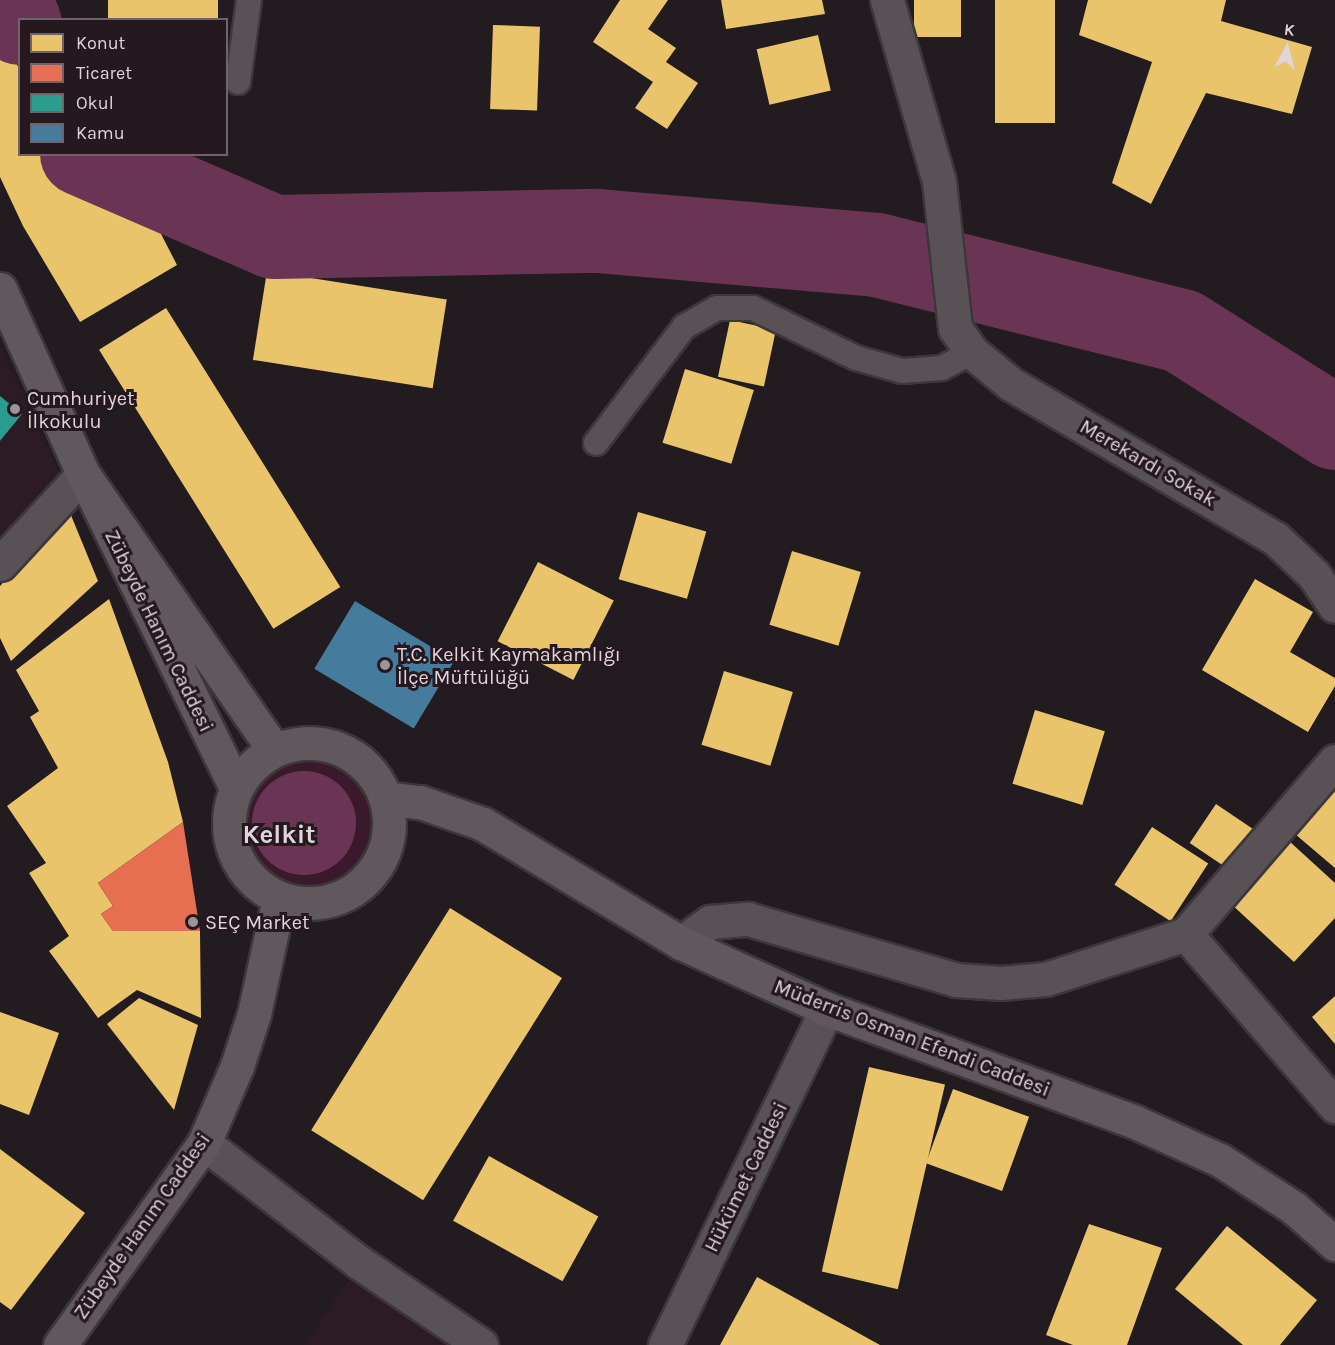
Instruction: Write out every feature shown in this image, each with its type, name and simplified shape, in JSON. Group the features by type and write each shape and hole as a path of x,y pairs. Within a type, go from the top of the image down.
{"main road":[{"name":"Zübeyde Hanım Caddesi","path":"0,290 83,474 236,788"},
{"name":"Zübeyde Hanım Caddesi","path":"83,474 274,750"},
{"path":"300,744 327,745 352,755 372,774 385,798 389,823 385,849 372,872 353,890 330,900 313,902 279,897 257,884 240,864 230,840 229,814 236,788 252,766 274,750 300,744"},
{"name":"Müderris Osman Efendi Caddesi","path":"385,798 420,802 483,824 681,943 827,1009 1135,1122 1220,1160 1294,1208 1335,1244"},
{"name":"Zübeyde Hanım Caddesi","path":"60,1345 204,1143 237,1066 254,1014 279,897"}],"street":[{"path":"886,0 939,181 963,340"},
{"name":"Merekardı Sokak","path":"963,340 1011,384 1275,538 1314,575 1335,606"},
{"path":"0,564 83,474"},
{"path":"681,943 710,922 748,919 956,980 1001,983 1057,976 1186,934 1335,761"},
{"path":"1186,934 1335,1106"},
{"name":"Hükümet Caddesi","path":"665,1345 827,1009"},
{"path":"204,1143 360,1263 481,1345"}],"lane":[{"path":"238,82 249,0"},
{"path":"596,443 684,327 717,309 753,308 856,358 902,371 942,368 963,340"}],"shaded area":[{"name":"Cumhuriyet İlkokulu","path":"0,346 59,472 0,537"},
{"path":"309,743 339,750 353,757 365,767 375,779 382,793 389,823 382,853 375,867 365,879 353,889 339,896 309,903 279,896 265,889 253,879 243,867 236,853 229,823 236,793 243,779 253,767 265,757 279,750"},
{"path":"304,771 324,775 341,786 352,803 356,823 352,843 341,860 324,871 304,875 284,871 267,860 256,843 252,823 256,803 267,786 284,775"},
{"path":"360,1263 481,1345 304,1345"}],"building: Konut":[{"path":"108,0 218,0 218,18 108,18"},
{"path":"620,0 668,0 648,29 676,48 666,62 698,83 667,129 635,108 653,82 593,42"},
{"path":"721,0 822,0 825,14 726,29"},
{"path":"914,0 961,0 961,37 914,37"},
{"path":"995,0 1055,0 1055,123 995,123"},
{"path":"1088,0 1226,0 1221,21 1312,47 1292,114 1206,93 1151,204 1112,183 1152,62 1079,35"},
{"path":"493,25 540,27 537,111 490,109"},
{"path":"0,28 18,67 18,156 59,156 67,176 89,171 113,209 141,195 177,265 80,322 23,226 0,177"},
{"path":"818,35 831,91 769,105 757,49"},
{"path":"267,271 447,299 433,388 253,360"},
{"path":"166,308 340,587 273,629 99,350"},
{"path":"730,320 776,330 764,387 718,377"},
{"path":"685,369 754,390 731,464 662,443"},
{"path":"68,508 98,581 11,661 0,638 0,586"},
{"path":"638,512 706,532 687,599 619,579"},
{"path":"792,551 861,572 838,646 769,625"},
{"path":"538,562 614,601 573,680 498,641"},
{"path":"1255,579 1313,612 1290,652 1335,678 1335,686 1308,732 1202,670"},
{"path":"109,599 168,762 183,822 98,883 113,906 101,914 113,931 200,931 201,1018 137,990 98,1018 49,951 69,936 29,873 46,863 7,806 58,768 30,717 39,711 16,670"},
{"path":"724,671 793,692 770,766 701,745"},
{"path":"1035,710 1105,731 1082,805 1012,784"},
{"path":"1335,788 1335,868 1295,834"},
{"path":"1216,804 1254,830 1228,869 1190,843"},
{"path":"1152,827 1208,863 1171,921 1114,885"},
{"path":"1288,840 1335,883 1335,918 1294,962 1230,903"},
{"path":"450,908 562,978 423,1200 311,1130"},
{"path":"1335,996 1335,1044 1312,1017"},
{"path":"139,998 198,1025 174,1110 107,1024"},
{"path":"0,1012 59,1033 29,1115 0,1104"},
{"path":"869,1067 945,1085 898,1289 822,1272"},
{"path":"953,1089 1029,1117 1002,1191 926,1163"},
{"path":"0,1149 85,1213 11,1310 0,1302"},
{"path":"489,1156 598,1217 562,1281 453,1221"},
{"path":"1089,1224 1162,1248 1127,1345 1073,1345 1046,1335"},
{"path":"1227,1226 1317,1300 1280,1345 1243,1345 1175,1289"},
{"path":"757,1277 880,1345 720,1345"}],"building: Ticaret":[{"path":"183,822 200,931 113,931 101,914 113,906 98,883"}],"building: Okul":[{"name":"Cumhuriyet İlkokulu","path":"0,396 22,414 0,441"}],"building: Kamu":[{"name":"T.C. Kelkit Kaymakamlığı İlçe Müftülüğü","path":"355,601 454,661 414,728 314,669"}],"waterway":[{"path":"10,0 18,18"},
{"path":"87,156 274,237 598,231 877,255 1182,331 1335,428"}],"place":[{"name":"Cumhuriyet İlkokulu","path":"15,409"},
{"name":"T.C. Kelkit Kaymakamlığı İlçe Müftülüğü","path":"385,665"},
{"name":"SEÇ Market","path":"193,922"}],"district":[{"name":"Kelkit","path":"279,835"}]}
